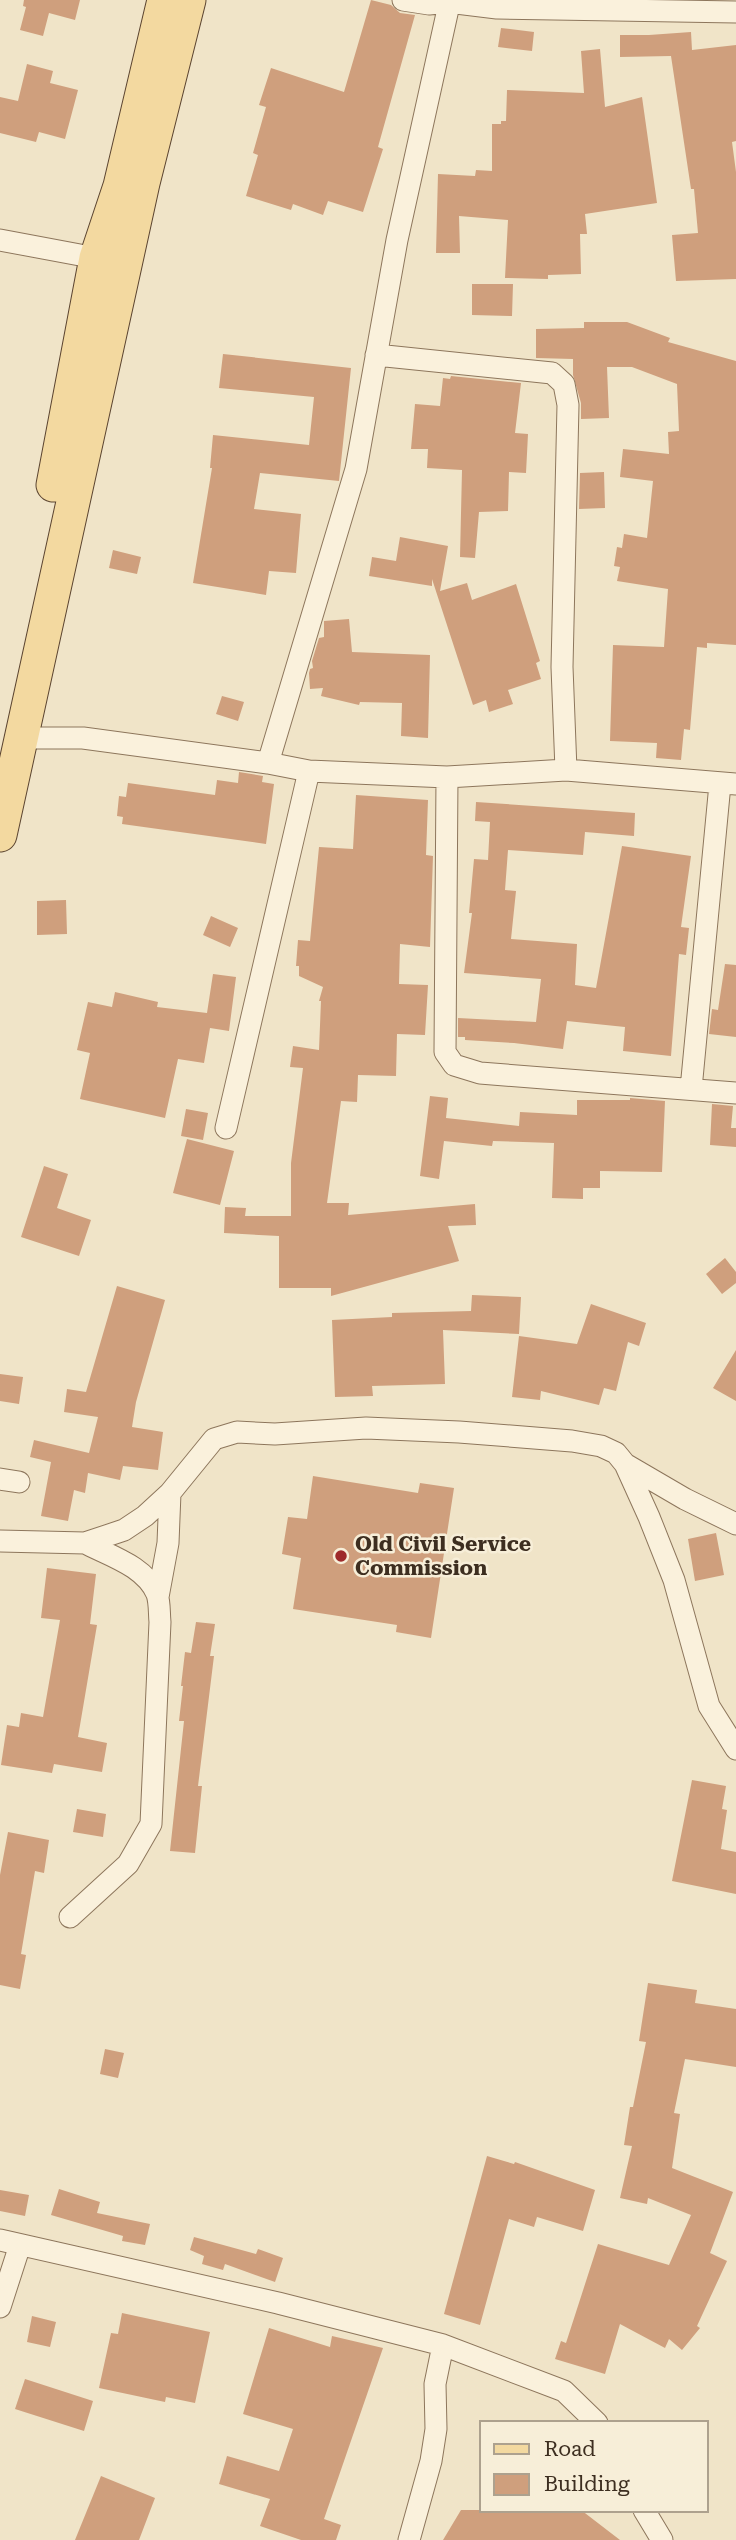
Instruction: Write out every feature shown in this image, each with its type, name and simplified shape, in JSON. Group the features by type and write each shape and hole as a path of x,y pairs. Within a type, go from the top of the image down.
{"main road":[{"path":"0,835 11,737 51,499 96,258 120,186 164,0"},
{"path":"11,737 189,0"}],"street":[{"path":"403,0 429,4 449,1 497,8 619,5 736,12"},
{"path":"268,763 356,470 399,228 449,1"},
{"path":"0,240 96,258"},
{"path":"376,355 552,373 564,384 568,405 562,667 566,770"},
{"path":"11,737 83,738 309,771 447,777 566,770 728,784 691,1089"},
{"path":"226,1128 309,771"},
{"path":"447,777 444,1052 454,1065 480,1073 736,1093"},
{"path":"0,1541 86,1543 124,1530 145,1516 170,1493 214,1439 237,1432 275,1434 366,1428 572,1441 601,1446 616,1453 625,1464 674,1580 709,1706 736,1749"},
{"path":"625,1464 685,1499 736,1524"},
{"path":"71,1917 128,1864 151,1824 160,1622 158,1597 168,1543 170,1493"},
{"path":"86,1543 139,1571 150,1582 158,1597"},
{"path":"0,2307 10,2243 278,2303 443,2345 564,2391 595,2421"},
{"path":"409,2540 431,2461 436,2428 435,2384 443,2345"},
{"path":"645,2512 662,2540"}],"building":[{"path":"24,0 80,0 75,20 49,13 43,36 20,30 26,7 23,6"},
{"path":"371,0 391,5 400,13 415,15 378,147 383,149 363,212 328,201 323,215 293,204 291,210 246,196 258,155 253,153 266,107 259,105 271,68 344,92"},
{"path":"501,28 534,32 532,51 498,47"},
{"path":"691,32 692,50 736,45 736,141 732,142 736,172 736,279 676,281 672,235 698,233 694,189 691,189 671,56 620,57 620,35"},
{"path":"600,49 605,107 642,97 657,203 585,214 587,234 580,234 581,274 548,275 548,279 505,278 508,220 459,216 460,253 436,253 438,174 475,176 476,170 492,171 492,124 506,121 507,90 584,93 581,51"},
{"path":"27,64 53,71 50,83 78,90 65,139 39,132 36,142 0,133 0,97 18,101"},
{"path":"472,284 513,284 512,316 472,315"},
{"path":"584,322 627,322 670,338 668,342 736,361 736,645 707,643 707,648 697,647 690,730 684,729 681,760 656,758 657,743 610,741 613,645 664,647 668,589 617,581 620,567 614,566 617,547 622,548 624,534 647,538 653,481 620,477 623,449 669,454 668,432 679,431 677,384 632,367 607,367 609,418 581,419 581,403 573,375 573,359 536,358 536,329 584,328"},
{"path":"223,354 351,368 339,481 260,473 254,509 301,514 296,573 269,571 266,595 193,583 212,468 213,435 309,445 314,397 219,388"},
{"path":"451,376 521,383 515,433 528,434 526,473 509,472 508,511 479,512 475,558 460,557 462,470 427,468 428,449 411,449 415,404 440,406 443,378 450,379"},
{"path":"604,472 605,508 579,509 580,473"},
{"path":"400,537 448,546 440,591 467,583 472,600 516,584 540,661 536,663 541,679 508,690 513,704 489,712 486,700 473,705 432,579 432,586 369,576 372,557 396,561"},
{"path":"113,550 141,557 137,574 109,568"},
{"path":"349,619 352,652 430,655 428,738 401,736 402,703 360,702 359,705 321,696 323,688 310,689 309,673 313,668 312,661 319,638 324,637 324,621"},
{"path":"222,696 244,702 238,721 216,714"},
{"path":"239,772 263,776 262,782 274,784 266,844 122,824 123,817 117,816 119,796 126,797 128,783 215,795 217,780 238,783"},
{"path":"356,795 428,800 426,855 433,856 430,947 400,944 399,984 428,985 425,1035 397,1034 396,1076 358,1075 357,1102 341,1101 327,1203 349,1203 348,1215 475,1204 476,1225 448,1226 459,1261 331,1296 331,1288 279,1288 279,1236 224,1233 225,1207 246,1208 245,1216 291,1216 291,1163 303,1068 290,1067 293,1046 319,1050 319,1001 323,987 299,976 299,966 296,966 298,940 310,941 319,847 353,849"},
{"path":"476,802 635,813 634,836 585,832 583,855 508,850 505,890 516,891 511,939 577,944 575,985 596,988 622,846 691,856 681,927 689,928 686,955 679,954 671,1056 623,1051 625,1027 567,1021 563,1049 465,1040 465,1037 458,1037 458,1018 536,1022 541,979 464,973 472,913 469,913 474,859 488,860 490,822 475,821"},
{"path":"66,900 67,934 37,935 37,901"},
{"path":"211,916 238,928 230,947 203,935"},
{"path":"725,964 736,965 736,1037 709,1034 712,1009 718,1010"},
{"path":"213,974 236,977 229,1031 210,1028 204,1063 178,1059 165,1118 80,1099 90,1053 77,1050 88,1002 112,1007 115,992 158,1002 157,1007 207,1013"},
{"path":"430,1096 448,1098 446,1118 519,1126 520,1112 577,1115 577,1100 630,1098 665,1101 662,1172 600,1171 600,1188 583,1188 583,1199 552,1198 554,1143 493,1141 492,1146 444,1141 439,1179 420,1176"},
{"path":"712,1104 733,1106 731,1128 736,1128 736,1147 710,1145"},
{"path":"186,1109 208,1113 203,1140 181,1136"},
{"path":"187,1139 234,1151 220,1205 173,1193"},
{"path":"44,1166 68,1174 57,1208 91,1220 79,1256 21,1237"},
{"path":"725,1258 736,1272 736,1283 722,1294 706,1274"},
{"path":"117,1286 165,1300 136,1402 132,1427 163,1432 158,1470 123,1466 120,1480 88,1473 85,1493 74,1490 68,1521 41,1516 51,1462 30,1457 34,1440 89,1453 98,1417 64,1412 67,1389 86,1392"},
{"path":"472,1295 521,1297 519,1334 443,1330 445,1384 372,1386 373,1396 335,1397 332,1320 392,1317 392,1313 471,1311"},
{"path":"591,1304 646,1323 639,1346 628,1342 616,1391 604,1388 599,1405 541,1391 540,1400 512,1397 519,1336 577,1344"},
{"path":"736,1350 736,1401 713,1388"},
{"path":"0,1374 23,1377 19,1404 0,1401"},
{"name":"Old Civil Service Commission","path":"313,1476 418,1493 420,1483 454,1488 431,1638 396,1632 397,1625 293,1609 301,1558 282,1554 288,1517 307,1519"},
{"path":"716,1533 724,1575 695,1581 688,1539"},
{"path":"47,1568 96,1574 90,1624 97,1625 78,1737 107,1743 102,1772 54,1764 52,1773 1,1765 7,1725 19,1727 21,1713 43,1717 60,1620 41,1618"},
{"path":"196,1622 215,1624 210,1656 214,1656 198,1786 202,1786 195,1853 170,1851 184,1721 179,1721 181,1686 185,1652 191,1653"},
{"path":"692,1780 726,1786 722,1809 727,1810 721,1849 736,1852 736,1894 672,1881"},
{"path":"77,1809 106,1814 103,1837 73,1832"},
{"path":"8,1832 49,1840 44,1873 35,1871 21,1954 26,1955 20,1989 0,1985 0,1875"},
{"path":"648,1983 697,1990 695,2003 736,2009 736,2067 685,2059 674,2113 680,2114 672,2168 733,2192 710,2253 727,2261 697,2326 700,2328 682,2350 669,2339 665,2348 620,2324 605,2374 555,2359 561,2341 566,2343 598,2244 669,2265 691,2215 648,2198 647,2204 620,2198 632,2146 624,2145 630,2107 633,2107 646,2042 639,2041"},
{"path":"105,2049 124,2053 118,2078 100,2074"},
{"path":"487,2156 514,2164 515,2162 595,2190 583,2231 537,2217 534,2227 509,2219 480,2325 444,2314"},
{"path":"59,2189 100,2202 97,2213 150,2224 145,2245 122,2241 123,2236 51,2215"},
{"path":"0,2190 29,2195 25,2216 0,2211"},
{"path":"194,2237 256,2254 258,2249 283,2258 275,2282 225,2264 223,2270 202,2264 204,2256 190,2250"},
{"path":"122,2313 210,2332 195,2403 166,2397 165,2402 99,2388 111,2333 118,2334"},
{"path":"32,2316 56,2322 50,2347 27,2342"},
{"path":"269,2328 330,2347 332,2336 383,2348 324,2519 341,2525 336,2540 301,2540 260,2526 270,2499 219,2484 227,2456 279,2471 293,2429 243,2414"},
{"path":"25,2379 93,2401 84,2431 15,2409"},
{"path":"101,2476 155,2498 139,2540 75,2540"},
{"path":"461,2510 480,2510 584,2512 620,2540 443,2540"}],"place":[{"name":"Old Civil Service Commission","path":"341,1556"}]}
